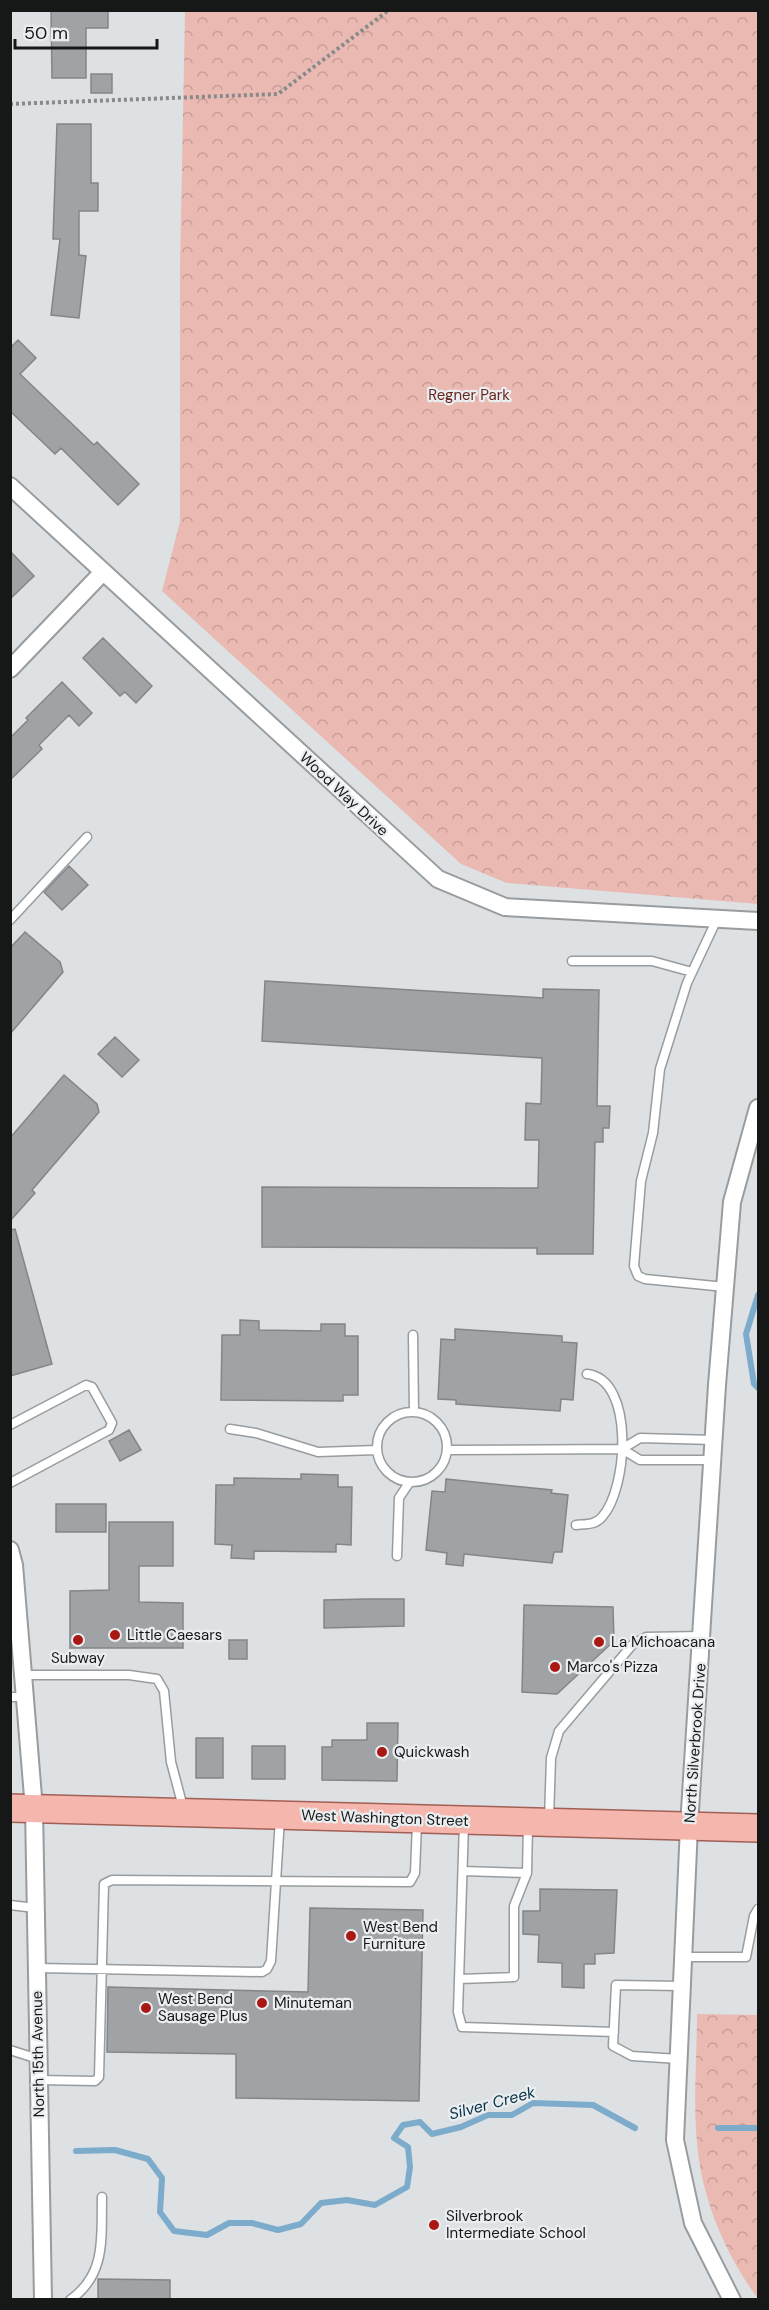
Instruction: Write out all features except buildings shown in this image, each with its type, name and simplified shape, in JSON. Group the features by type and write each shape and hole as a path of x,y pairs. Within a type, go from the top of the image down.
{"main road":[{"name":"West Washington Street","path":"22,1809 759,1828"}],"street":[{"name":"Wood Way Drive","path":"10,486 438,879 505,906 759,921"},
{"path":"10,669 103,572"},
{"name":"North Silverbrook Drive","path":"732,2300 693,2223 675,2140 689,1826 725,1287 732,1202 759,1108"},
{"name":"North 15th Avenue","path":"10,1550 14,1565 23,1675 18,1697 22,1809 35,1908 43,2300"}],"lane":[{"path":"10,920 87,837"},
{"path":"717,918 692,972 660,1069 653,1134 641,1181 634,1266 638,1276 645,1279 725,1287"},
{"path":"572,961 652,962 692,972"},
{"path":"413,1335 414,1412"},
{"path":"576,1525 591,1524 602,1519 619,1481 622,1449 621,1425 608,1384 602,1377 587,1374"},
{"path":"10,1425 86,1385 92,1387 112,1423 109,1430 10,1483"},
{"path":"414,1412 428,1416 439,1424 446,1436 447,1450 439,1470 420,1482 409,1483 397,1480 386,1473 376,1450 377,1438 387,1423 402,1413 414,1412"},
{"path":"230,1429 256,1433 318,1452 376,1450"},
{"path":"447,1450 622,1449 640,1438 714,1440"},
{"path":"622,1449 640,1460 712,1460"},
{"path":"397,1556 399,1498 409,1483"},
{"path":"459,1978 514,1977 514,1906 527,1873 551,1758 559,1731 633,1644 646,1637 701,1636"},
{"path":"23,1675 129,1675 157,1679 164,1691 171,1762 184,1813"},
{"path":"37,1968 262,1972 267,1969 272,1961 281,1815"},
{"path":"39,2080 95,2081 99,2077 104,1884 112,1880 410,1882 415,1873 417,1819"},
{"path":"464,1820 458,2012 462,2027 614,2032"},
{"path":"463,1871 527,1873"},
{"path":"10,1905 35,1908"},
{"path":"683,1957 746,1957 754,1916 759,1909"},
{"path":"679,2059 632,2056 613,2046 616,1986 682,1986"},
{"path":"10,2050 38,2059"},
{"path":"70,2300 87,2284 101,2259 102,2197"}],"path":[{"path":"10,104 278,94 389,10"}],"green space":[{"name":"Regner Park","path":"185,11 758,11 758,904 507,883 461,864 162,591 180,522 180,269"},
{"path":"697,2014 758,2015 758,2299 735,2263 717,2225 704,2185 696,2127"}],"waterway":[{"name":"Silver Creek","path":"758,1295 746,1334 754,1384 758,1388"},
{"name":"Silver Creek","path":"76,2151 115,2150 148,2159 162,2178 160,2212 174,2231 207,2235 229,2223 252,2223 278,2230 301,2224 321,2203 347,2200 375,2205 407,2187 410,2167 408,2147 394,2138 403,2125 420,2122 432,2134 461,2127 488,2115 512,2115 533,2103 593,2105 635,2128"},
{"name":"Silver Creek","path":"718,2128 758,2128"}],"place":[{"name":"Little Caesars","path":"115,1635"},
{"name":"Subway","path":"78,1640"},
{"name":"La Michoacana","path":"599,1642"},
{"name":"Marco's Pizza","path":"555,1667"},
{"name":"Quickwash","path":"382,1752"},
{"name":"West Bend Furniture","path":"351,1936"},
{"name":"Minuteman","path":"262,2003"},
{"name":"West Bend Sausage Plus","path":"146,2008"},
{"name":"Silverbrook Intermediate School","path":"434,2225"}]}
